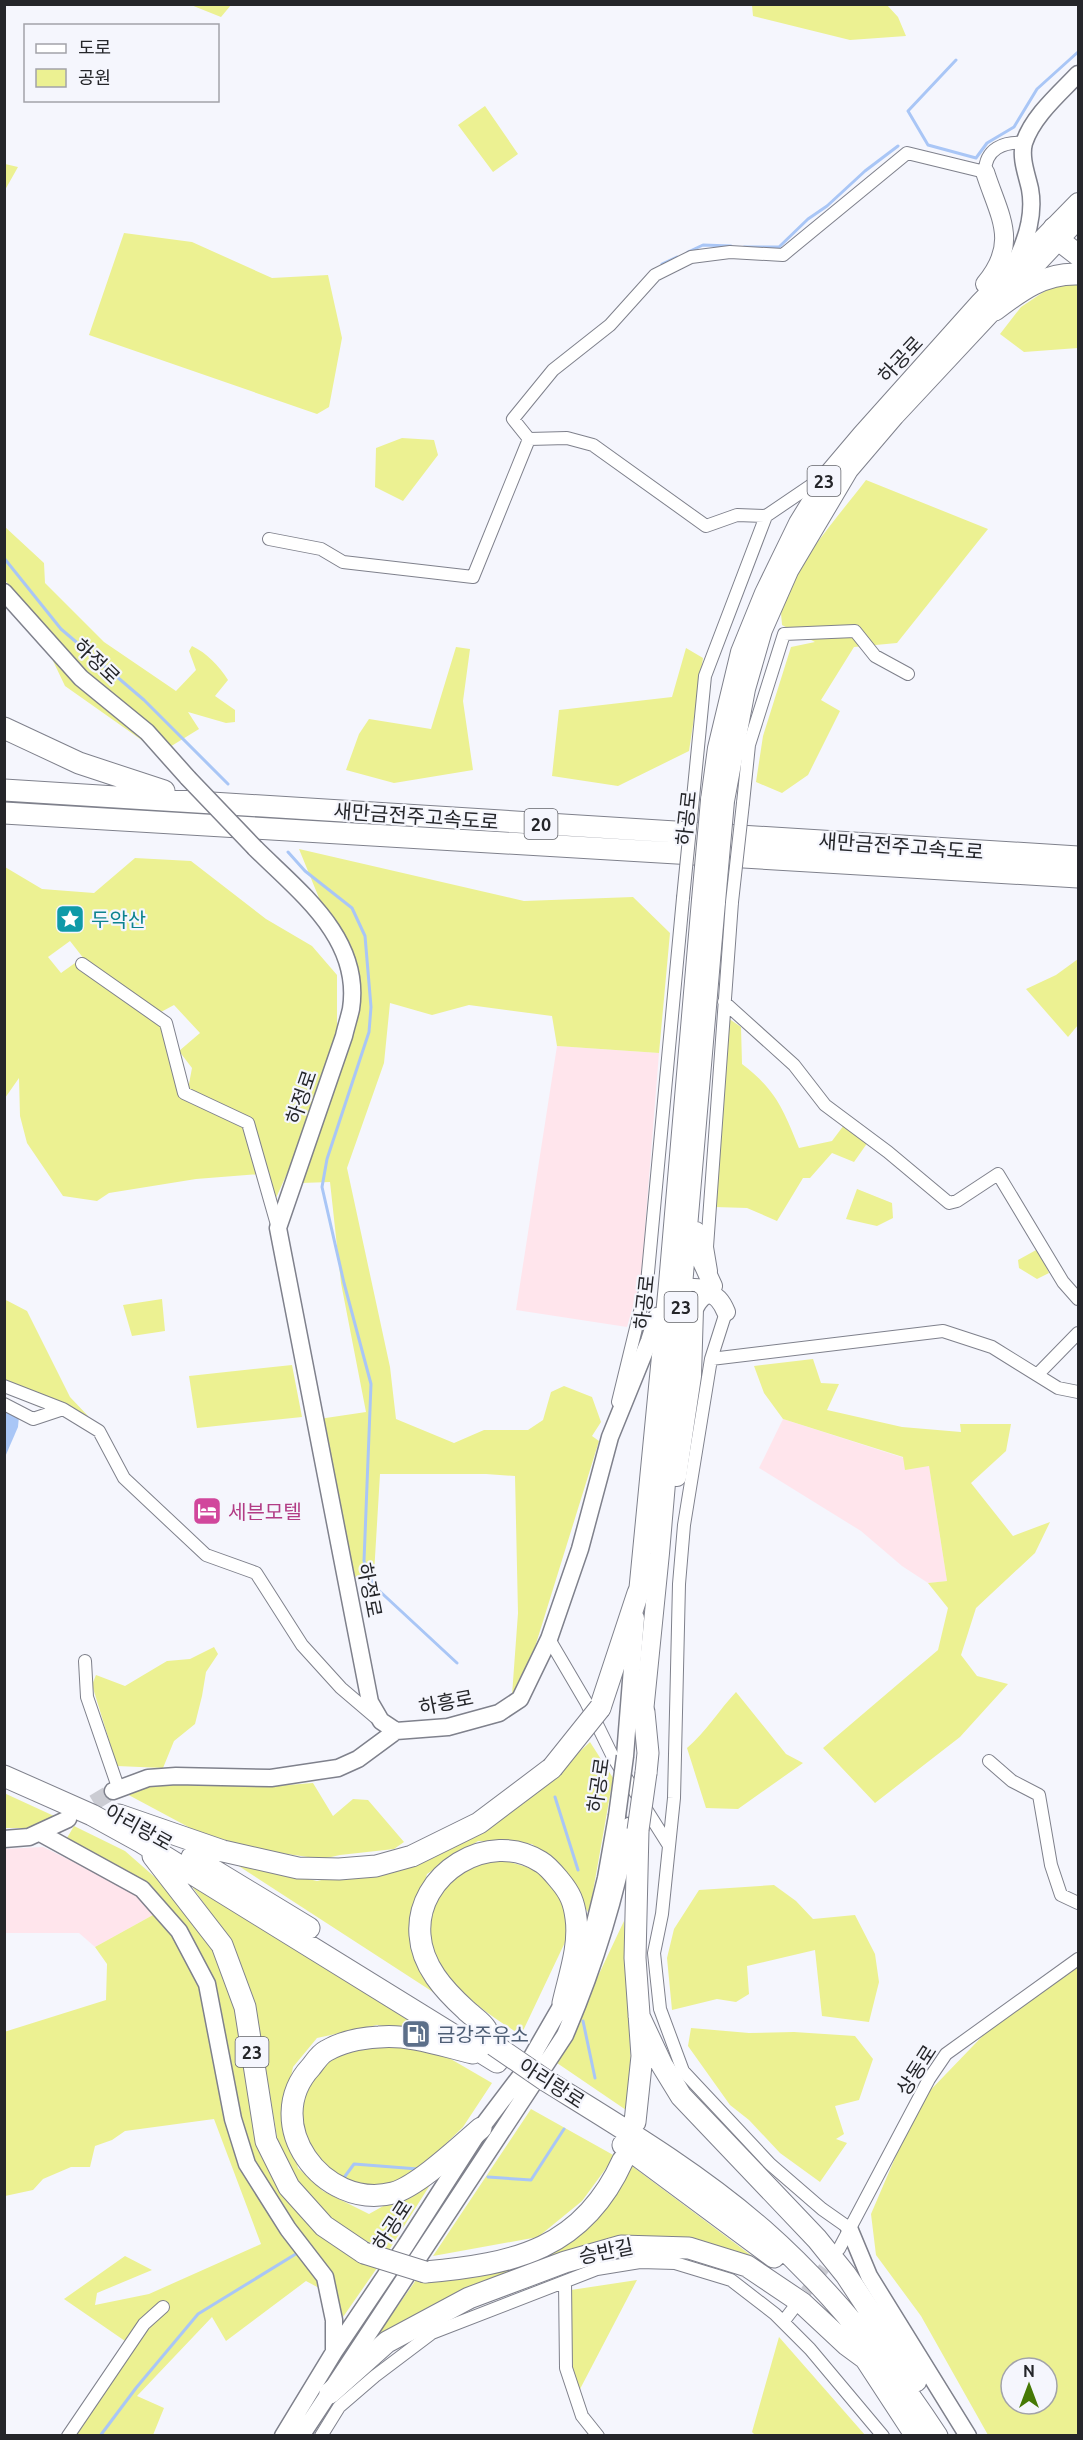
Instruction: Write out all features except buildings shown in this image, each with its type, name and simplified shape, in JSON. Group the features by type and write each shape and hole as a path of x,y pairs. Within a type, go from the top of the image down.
{"highway":[{"path":"1068,232 1078,255"},
{"path":"995,310 1022,290 1044,278 1078,274"},
{"path":"4,728 80,763 199,802"},
{"name":"새만금전주고속도로","path":"4,790 1078,857"},
{"name":"새만금전주고속도로","path":"4,813 1078,877"},
{"name":"23","path":"120,1815 223,1851 298,1868 339,1869 376,1866 412,1856 479,1823 552,1768 600,1708 647,1593"},
{"name":"23","path":"635,2122 642,2056 628,1824 636,1765 648,1753 644,1712"},
{"name":"아리랑로","path":"4,1762 120,1815 249,1890 542,2084 770,2253 850,2336 916,2436"},
{"name":"아리랑로","path":"4,1776 92,1815 141,1842 492,2051"},
{"name":"23","path":"141,1842 185,1895 222,1945 245,2007 266,2141 289,2187 324,2226 364,2253 425,2272 477,2267 549,2245 584,2220 611,2186 623,2160"},
{"path":"481,2128 427,2174 403,2188 395,2192 364,2196 330,2184 311,2167 296,2139 291,2108 302,2076 325,2051 358,2040 381,2036 404,2037 492,2051 486,2029 445,1990 426,1962 420,1936 421,1914 428,1893 441,1875 457,1862 486,1852 517,1852 541,1862 572,1896 577,1919 576,1945 563,2003"},
{"path":"639,2016 663,2066 681,2096 818,2239 846,2275 937,2415 946,2436"},
{"name":"아리랑로","path":"542,2084 640,2139 763,2230 821,2286 874,2347 937,2436"},
{"path":"330,2393 387,2342 469,2298 564,2262 621,2246 689,2248 747,2266 802,2304 866,2359"}],"main road":[{"path":"912,379 953,323 995,273 1003,255 1005,228 985,172"},
{"name":"하공로","path":"717,801 763,630 789,571 849,470 895,416 1068,232 1078,202"},
{"name":"하공로","path":"647,1593 717,801 717,748 740,652 764,593 798,523 828,474 1011,271 1068,232"},
{"name":"하공로","path":"644,1712 647,1593 665,1316 676,1284 695,1142 708,900"},
{"path":"695,1142 697,1251 713,1286"},
{"path":"647,1593 686,1430 692,1376 694,1309 698,1299 706,1295 714,1295 722,1301 726,1312"}],"street":[{"path":"1011,271 1026,240 1032,214 1030,189 1024,163 1024,143 1042,112 1078,74"},
{"path":"529,439 513,419 553,370 610,325 655,275 691,257 730,252 783,255 907,153 985,172 987,158 1001,144 1024,143"},
{"path":"1030,189 1037,205 1068,232"},
{"path":"529,439 567,438 593,445 706,526 737,515 766,516"},
{"path":"269,539 321,549 343,562 473,577 529,439"},
{"path":"610,1437 647,1283 708,900 717,801 705,676 766,516 828,474"},
{"name":"하정로","path":"4,592 81,678 147,732 255,848 312,904 334,931 345,953 350,981 351,1007 344,1036 278,1228 370,1701 381,1721"},
{"path":"717,801 748,745 784,634 855,631 875,656 908,674"},
{"path":"708,900 724,1002 708,1247 713,1286"},
{"path":"82,964 166,1023 184,1093 248,1123 278,1228"},
{"path":"724,1002 794,1065 825,1105 888,1152 949,1203 957,1202 998,1174 1063,1282 1078,1299"},
{"path":"676,1284 713,1286 724,1296 726,1312 711,1359 683,1537 678,1628 674,1797 662,1914 654,1953 660,2009 682,2071 770,2164 822,2209 849,2228 869,2276 968,2436"},
{"name":"하흥로","path":"115,1789 148,1778 176,1776 272,1778 338,1768 358,1759 396,1731 448,1727 499,1713 519,1699 549,1639 580,1549 610,1437 657,1316 665,1316"},
{"path":"711,1359 943,1330 992,1347 1058,1388 1078,1392"},
{"path":"1037,1375 1078,1333"},
{"path":"4,1386 63,1409 99,1431 124,1478 206,1555 256,1573 302,1645 340,1688 396,1731"},
{"path":"4,1404 33,1419 63,1409"},
{"name":"하공로","path":"636,1765 647,1593"},
{"path":"549,1639 586,1702 613,1757 668,1844"},
{"path":"85,1661 87,1698 115,1789"},
{"path":"989,1761 1012,1781 1039,1795 1051,1865 1061,1895 1078,1903"},
{"path":"4,1839 29,1837 68,1818"},
{"name":"하공로","path":"283,2436 334,2352 481,2128 522,2074 563,2003 591,1939 606,1878 628,1824"},
{"name":"하공로","path":"301,2436 565,2034 595,1964 606,1930 620,1878 628,1824"},
{"path":"40,1833 142,1889 179,1931 207,1984 232,2120 247,2164 288,2229 325,2277 334,2320 334,2352"},
{"name":"상동로","path":"839,2248 929,2079 946,2054 1078,1959"},
{"name":"승반길","path":"321,2436 339,2407 432,2332 597,2269 640,2262 675,2263 731,2280 783,2322 840,2383 883,2436"},
{"path":"564,2282 566,2368 582,2416 598,2436"},
{"path":"68,2436 144,2324 164,2307"},
{"path":"783,2322 793,2309"}],"shaded area":[{"path":"557,1046 659,1053 641,1278 627,1327 516,1310"},
{"path":"783,1419 929,1466 947,1581 928,1583 902,1566 861,1531 759,1468"},
{"path":"43,1847 131,1890 153,1915 95,1947 79,1933 5,1933 4,1849"}],"green space":[{"path":"191,5 231,5 221,17"},
{"path":"752,5 887,5 898,17 906,36 850,40 753,16"},
{"path":"485,106 518,154 493,172 458,125"},
{"path":"4,164 18,167 5,190"},
{"path":"124,233 192,242 272,278 328,275 342,338 329,407 317,414 89,335"},
{"path":"1078,282 1078,348 1024,352 1000,334 1021,307 1057,283"},
{"path":"402,438 434,440 438,455 403,501 375,487 376,448"},
{"path":"866,480 988,529 897,643 854,647 821,700 840,711 808,775 782,793 756,782 763,736 791,647 815,642 782,625 781,609 795,576 806,559"},
{"path":"4,526 44,563 45,583 104,642 176,691 196,670 189,651 192,646 208,656 228,680 215,696 235,710 235,722 226,723 188,712 199,729 160,753 65,686 35,623 5,580"},
{"path":"456,647 470,649 463,701 473,770 394,783 346,770 359,734 369,719 431,729"},
{"path":"686,648 703,658 689,751 618,786 552,776 559,710 672,697"},
{"path":"299,849 524,901 633,897 670,933 659,1053 557,1046 552,1016 469,1005 432,1015 390,1003 384,1063 347,1168 390,1367 396,1419 454,1443 484,1430 528,1430 543,1420 551,1392 564,1386 592,1397 601,1422 592,1436 599,1441 535,1647 512,1695 518,1613 515,1476 380,1474 374,1574 355,1577 319,1419 366,1412 341,1283 330,1182 301,1183 359,1004 350,944 328,920"},
{"path":"135,858 191,861 266,919 312,946 337,975 337,1033 306,1131 276,1198 249,1120 188,1089 192,1068 179,1051 200,1033 174,1005 161,1012 88,964 70,941 48,957 61,973 75,963 162,1025 179,1095 243,1126 258,1174 196,1179 109,1193 97,1201 63,1196 27,1143 20,1116 19,1078 5,1098 5,867 42,889 94,893"},
{"path":"1078,959 1078,1025 1068,1037 1026,989 1056,975"},
{"path":"728,1018 741,1027 742,1064 754,1073 771,1092 799,1148 832,1141 844,1125 868,1142 854,1162 832,1153 810,1178 803,1178 777,1221 747,1208 715,1207"},
{"path":"857,1189 892,1203 893,1218 877,1226 846,1219"},
{"path":"1038,1249 1049,1273 1037,1279 1019,1268 1018,1260"},
{"path":"4,1299 27,1311 70,1397 88,1416 39,1407 5,1390"},
{"path":"162,1299 165,1331 132,1336 123,1305"},
{"path":"813,1359 821,1383 839,1384 827,1410 902,1427 961,1432 960,1424 1011,1424 1006,1451 971,1483 1013,1536 1050,1522 1035,1553 976,1608 961,1655 977,1676 1008,1684 960,1737 875,1803 823,1748 938,1650 948,1608 928,1583 947,1581 929,1466 905,1470 903,1457 783,1419 764,1393 754,1366"},
{"path":"292,1365 302,1417 197,1428 189,1376"},
{"path":"214,1647 218,1654 206,1672 195,1724 174,1741 163,1768 117,1766 92,1685 96,1675 125,1686 167,1661 190,1659"},
{"path":"736,1692 786,1754 803,1763 738,1809 706,1808 687,1748"},
{"path":"590,1742 613,1778 589,1914 566,1875 532,1844 478,1841 427,1874 409,1933 436,1994 231,1861 317,1881 441,1854 539,1790"},
{"path":"164,1783 263,1787 313,1783 333,1816 353,1799 368,1800 404,1842 394,1849 322,1859 253,1849 194,1830 123,1792"},
{"path":"4,1793 54,1816 31,1828 5,1828"},
{"path":"74,1826 125,1851 165,1886 208,1936 229,1981 265,2155 329,2239 377,2268 343,2317 327,2267 299,2231 249,2151 211,1974 186,1929 67,1838"},
{"path":"503,1860 537,1870 565,1902 568,1936 521,2035 467,1996 451,1979 439,1961 431,1942 430,1921 436,1898 450,1876 466,1865"},
{"path":"191,1885 438,2035 377,2025 317,2038 293,2067 283,2114 298,2168 323,2191 369,2214 435,2177 389,2250 351,2235 304,2194 279,2149 254,2000 229,1939"},
{"path":"774,1885 796,1901 813,1919 855,1915 875,1954 879,1982 869,2022 822,2016 815,1950 747,1966 749,1994 736,2002 717,1999 672,2010 667,1958 674,1929 699,1890"},
{"path":"153,1915 168,1926 201,1985 225,2118 319,2278 319,2288 306,2281 226,2341 212,2317 137,2396 164,2408 153,2435 64,2435 125,2341 64,2299 125,2256 152,2270 97,2293 95,2305 149,2294 261,2244 214,2119 125,2131 112,2140 95,2146 90,2167 71,2167 43,2179 33,2190 5,2196 4,2032 106,2000 107,1964 95,1947"},
{"path":"624,1921 631,2067 629,2112 557,2063"},
{"path":"1078,1965 1078,2435 988,2435 921,2316 876,2255 871,2214 919,2102 997,2021"},
{"path":"691,2028 749,2033 794,2032 855,2036 873,2059 859,2100 835,2106 844,2134 836,2139 847,2143 820,2182 780,2153 749,2120 730,2105 688,2046"},
{"path":"381,2045 437,2051 492,2083 463,2127 426,2163 396,2182 359,2187 330,2173 304,2143 300,2105 316,2072 336,2055"},
{"path":"531,2109 615,2156 582,2201 538,2237 433,2256"},
{"path":"632,2166 760,2262 653,2237 582,2250 364,2354 416,2280 479,2277 559,2248 602,2210"},
{"path":"637,2280 579,2391 573,2368 570,2326 571,2290"},
{"path":"779,2337 865,2435 756,2436 752,2432"}],"water":[{"path":"5,1410 19,1416 18,1427 5,1457"}],"waterway":[{"path":"956,60 908,111 928,145 976,158 987,143 1014,127 1037,89 1078,52"},
{"path":"744,247 779,247 808,219 827,206 865,171 898,146"},
{"path":"688,252 703,245 731,246"},
{"path":"662,264 677,257"},
{"path":"4,558 61,629 144,700 228,784"},
{"path":"288,852 305,871 352,908 365,936 371,1007 369,1032 327,1159 322,1187 344,1283 371,1384 364,1561 373,1585 457,1663"},
{"path":"555,1797 578,1870"},
{"path":"583,2021 595,2078"},
{"path":"488,2177 531,2180 564,2129"},
{"path":"343,2179 354,2164 418,2169"},
{"path":"100,2436 136,2388 198,2314 299,2252"}],"tunnel":[{"path":"73,1815 113,1791"},
{"path":"795,2306 834,2255"}],"place":[{"name":"두악산","path":"70,919"},
{"name":"세븐모텔","path":"207,1511"},
{"name":"금강주유소","path":"416,2034"}]}
